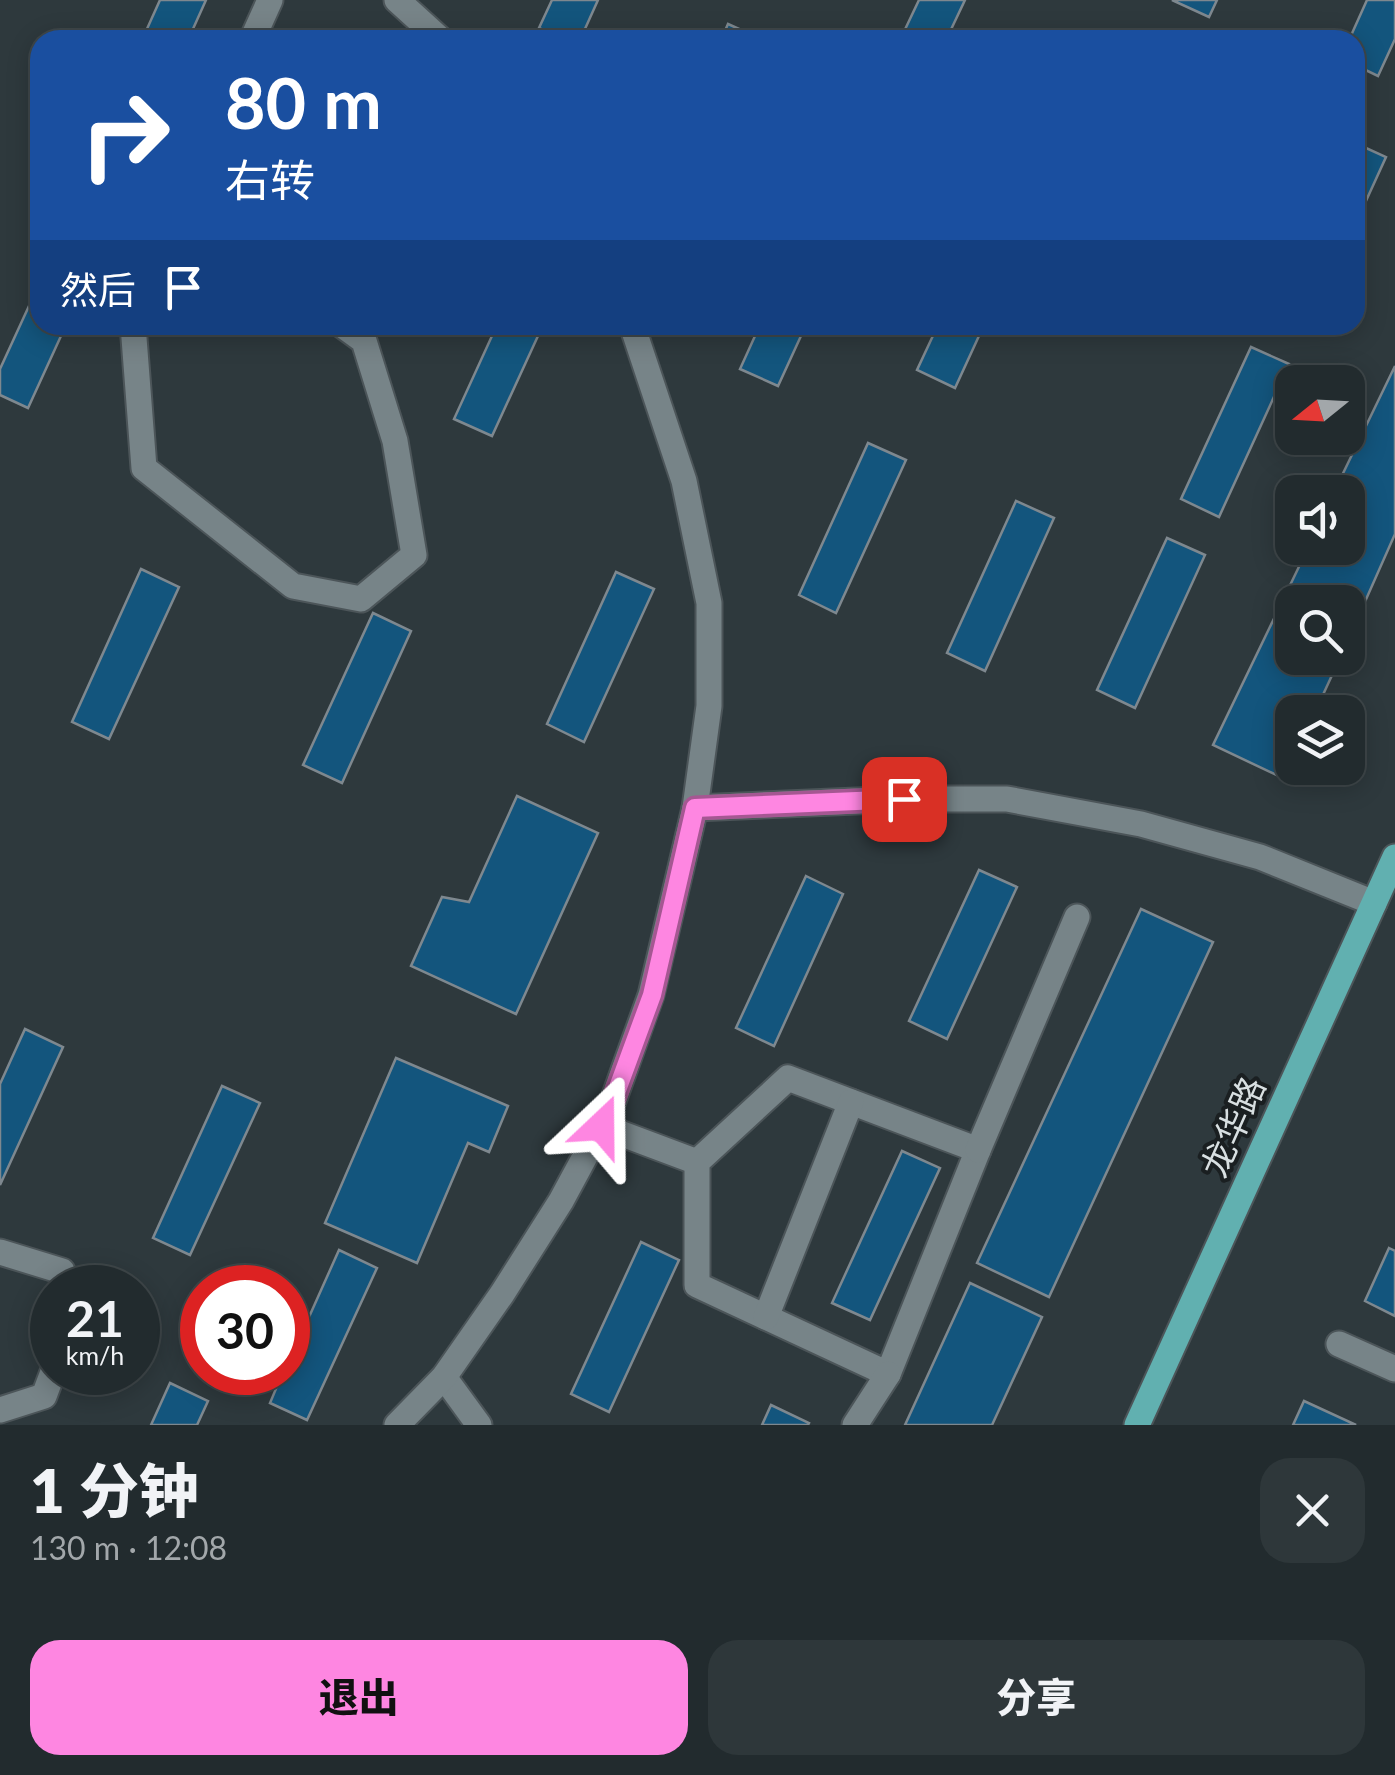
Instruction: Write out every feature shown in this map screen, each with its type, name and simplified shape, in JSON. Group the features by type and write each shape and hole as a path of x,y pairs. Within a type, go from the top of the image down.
{"main road":[{"name":"龙华路","path":"1137,1425 1395,857"}],"street":[{"path":"256,30 270,0"},
{"path":"397,0 430,30"},
{"path":"134,335 144,468 293,586 361,599 414,555 396,441 364,341 356,335"},
{"path":"397,1425 444,1377 502,1294 561,1201 609,1112 652,995 695,808 709,706 710,603 684,481 635,335"},
{"path":"695,808 1007,799 1141,824 1260,857 1374,903"},
{"path":"856,1425 888,1374 1078,917"},
{"path":"888,1374 697,1284 698,1162 788,1078 978,1150"},
{"path":"766,1317 851,1102"},
{"path":"601,1126 698,1162"},
{"path":"0,1252 45,1265"},
{"path":"1338,1344 1395,1368"},
{"path":"444,1377 479,1425"},
{"path":"0,1410 44,1395"}],"building":[{"path":"160,0 206,0 192,30 146,30"},
{"path":"552,0 598,0 584,30 539,28"},
{"path":"919,0 965,0 951,30 905,30"},
{"path":"1172,0 1217,0 1209,17"},
{"path":"1367,0 1395,0 1395,39 1378,76 1365,70 1365,30 1354,30"},
{"path":"1365,148 1386,157 1365,203"},
{"path":"30,304 30,335 61,335 28,408 0,395 0,369"},
{"path":"492,335 538,335 492,436 454,419"},
{"path":"755,335 801,335 778,386 740,369"},
{"path":"933,335 979,335 955,388 917,370"},
{"path":"1251,347 1289,364 1275,365 1275,395 1219,517 1181,499"},
{"path":"1395,366 1395,534 1365,602 1365,585 1290,585 1300,565 1365,565 1365,475 1342,475 1352,455 1365,455 1365,428"},
{"path":"868,443 906,460 836,613 799,595"},
{"path":"1016,501 1054,518 985,671 947,653"},
{"path":"1167,538 1205,555 1135,708 1097,690"},
{"path":"141,569 179,587 109,739 72,722"},
{"path":"616,572 654,589 584,742 547,724"},
{"path":"373,613 411,631 342,783 303,765"},
{"path":"1275,616 1275,675 1332,675 1323,695 1275,695 1275,774 1213,745"},
{"path":"517,796 598,833 516,1014 411,966 442,897 469,902"},
{"path":"979,870 1017,887 947,1039 909,1021"},
{"path":"806,876 843,894 774,1046 736,1028"},
{"path":"1141,909 1213,942 1049,1297 977,1263"},
{"path":"25,1029 63,1047 0,1185 0,1084"},
{"path":"396,1058 508,1106 489,1152 468,1143 417,1263 325,1223"},
{"path":"222,1086 260,1103 190,1255 153,1238"},
{"path":"902,1151 940,1168 870,1320 832,1303"},
{"path":"641,1242 679,1260 609,1412 571,1394"},
{"path":"1389,1248 1395,1251 1395,1316 1365,1301"},
{"path":"339,1250 377,1268 307,1420 270,1403 273,1395 310,1395 310,1315"},
{"path":"970,1283 1042,1317 992,1425 905,1425"},
{"path":"170,1383 180,1388 180,1395 195,1395 208,1401 197,1425 151,1425"},
{"path":"1304,1401 1356,1425 1293,1425"},
{"path":"771,1405 809,1423 808,1425 762,1425"}],"route":[{"path":"601,1126 652,995 695,808 904,799"}]}
